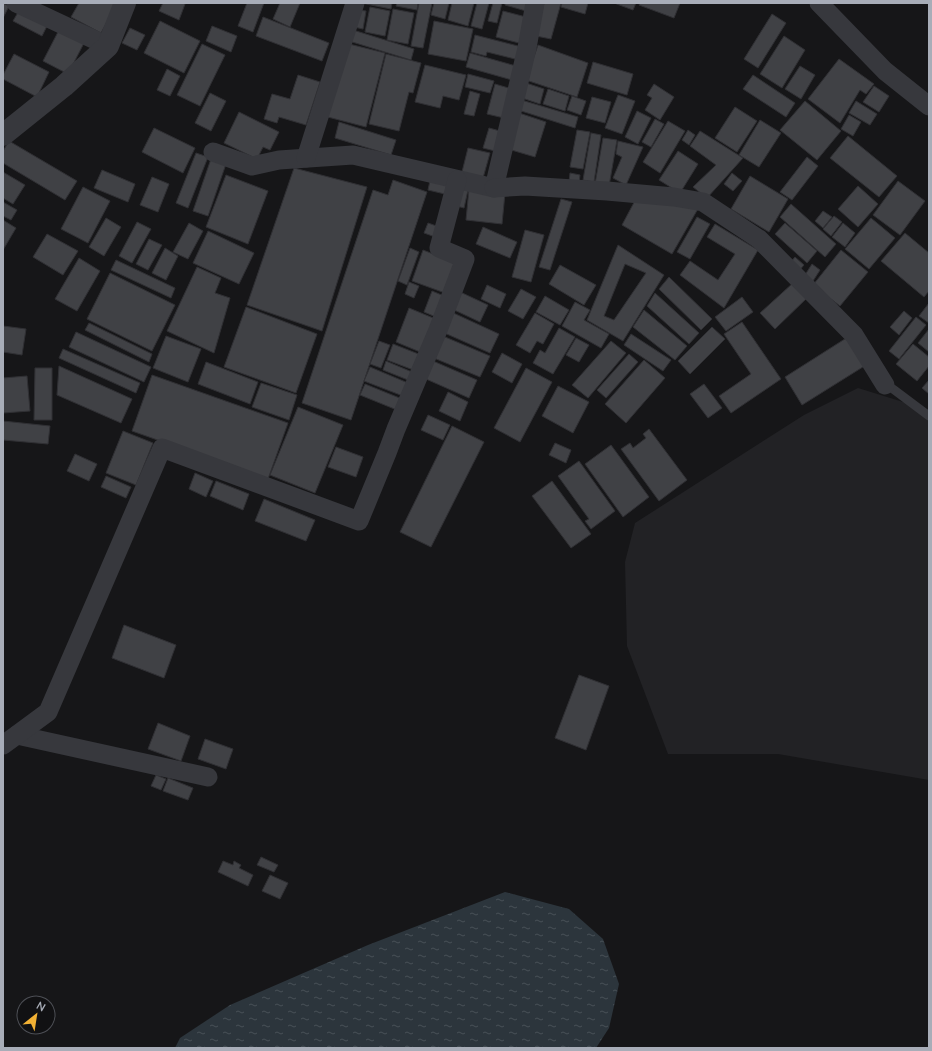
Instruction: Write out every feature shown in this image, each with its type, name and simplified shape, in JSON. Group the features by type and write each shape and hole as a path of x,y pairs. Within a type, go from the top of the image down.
{"street":[{"path":"16,3 108,46"},
{"path":"3,135 64,86 108,46 125,3"},
{"path":"306,158 355,3"},
{"path":"494,188 527,48 535,3"},
{"path":"819,3 885,72 929,106"},
{"path":"213,152 252,166 279,160 353,155 494,188 525,186 607,191 674,196 703,202 759,239 854,335 889,387"},
{"path":"10,740 48,712 162,448 358,521 388,453 396,429 438,330 465,259 439,248 457,180"},
{"path":"10,740 208,777"}],"lane":[{"path":"889,387 929,416"}],"shaded area":[{"path":"858,388 929,410 929,780 778,754 668,754 627,646 625,562 635,523 804,415"}],"water":[{"path":"505,892 569,909 603,939 619,984 609,1028 596,1048 175,1048 180,1038 230,1005 368,945"}],"building":[{"path":"3,3 9,6 3,18"},
{"path":"79,3 117,3 101,33 71,17"},
{"path":"163,3 185,4 179,20 159,11"},
{"path":"247,3 264,3 253,32 238,26"},
{"path":"280,3 300,3 290,27 273,19"},
{"path":"361,3 392,3 391,9"},
{"path":"397,3 418,3 417,10 396,6"},
{"path":"419,3 432,3 423,48 411,46"},
{"path":"434,3 449,3 445,19 431,15"},
{"path":"452,3 474,3 468,26 448,20"},
{"path":"477,3 489,3 482,29 471,26"},
{"path":"493,3 502,3 497,23 488,21"},
{"path":"505,3 528,3 526,11 505,5"},
{"path":"544,3 561,3 551,39 536,36"},
{"path":"562,3 588,3 585,14 561,7"},
{"path":"614,3 636,3 633,10"},
{"path":"640,3 680,3 674,18 639,5"},
{"path":"370,7 390,11 385,36 365,32"},
{"path":"20,9 48,24 42,36 13,21"},
{"path":"393,9 414,13 408,44 387,40"},
{"path":"357,10 366,11 363,29 354,27"},
{"path":"503,11 526,17 519,43 496,37"},
{"path":"772,14 786,23 758,68 744,59"},
{"path":"263,17 329,43 322,61 256,36"},
{"path":"160,21 200,41 184,73 144,53"},
{"path":"434,21 473,29 466,61 428,54"},
{"path":"212,26 237,36 231,52 206,41"},
{"path":"130,28 145,35 137,50 122,43"},
{"path":"59,30 84,43 68,74 43,61"},
{"path":"353,30 414,49 411,60 349,41"},
{"path":"475,35 522,47 519,60 487,52 486,56 471,52"},
{"path":"784,36 805,50 782,88 760,74"},
{"path":"202,44 225,55 200,106 177,95"},
{"path":"349,44 385,53 366,127 324,116"},
{"path":"538,45 588,63 577,97 526,80"},
{"path":"470,53 516,66 512,80 466,67"},
{"path":"14,54 49,72 37,97 3,79 3,75"},
{"path":"386,54 421,63 413,93 409,92 399,131 369,124"},
{"path":"839,59 874,84 866,94 860,90 840,123 808,99"},
{"path":"593,62 633,74 627,95 587,83"},
{"path":"425,65 466,75 459,100 443,96 440,108 415,102"},
{"path":"800,66 815,75 801,99 785,89"},
{"path":"167,69 180,76 170,96 157,90"},
{"path":"468,74 494,81 490,93 465,87"},
{"path":"298,75 320,82 306,125 279,117 277,123 264,119 272,94 290,99"},
{"path":"753,75 795,103 786,117 743,89"},
{"path":"523,82 544,89 540,104 519,97"},
{"path":"495,84 512,89 504,118 487,114"},
{"path":"654,84 674,97 660,120 645,110 652,98 647,95"},
{"path":"874,86 889,96 879,112 863,102"},
{"path":"548,89 569,96 565,111 543,104"},
{"path":"470,91 480,94 474,116 464,114"},
{"path":"210,93 226,101 211,131 195,123"},
{"path":"618,95 635,101 622,134 605,128"},
{"path":"572,96 586,101 581,115 567,110"},
{"path":"592,97 611,102 605,123 586,118"},
{"path":"518,99 578,117 575,128 515,109"},
{"path":"805,101 841,131 817,160 780,130"},
{"path":"856,101 877,114 870,125 849,113"},
{"path":"735,107 757,121 737,152 715,138"},
{"path":"637,111 651,118 638,144 625,137"},
{"path":"239,112 279,132 270,150 263,147 257,159 224,143"},
{"path":"519,113 546,122 535,157 508,149"},
{"path":"849,115 861,122 853,136 841,129"},
{"path":"655,119 664,124 651,147 642,142"},
{"path":"760,120 781,133 759,167 739,155"},
{"path":"668,121 685,131 660,173 643,162"},
{"path":"339,122 396,140 391,155 335,138"},
{"path":"154,128 195,148 183,173 142,152"},
{"path":"489,128 500,131 495,151 483,148"},
{"path":"577,130 590,132 583,169 570,167"},
{"path":"688,130 695,135 689,145 682,140"},
{"path":"700,131 743,158 707,198 693,187 716,165 690,146"},
{"path":"591,133 601,135 594,182 583,180"},
{"path":"848,136 897,176 879,197 830,158"},
{"path":"603,138 617,140 609,186 595,184"},
{"path":"9,141 77,181 65,200 3,163 3,151"},
{"path":"618,141 643,147 626,185 613,178 622,157 616,154"},
{"path":"468,148 490,153 483,178 462,172"},
{"path":"678,151 698,164 680,193 659,180"},
{"path":"196,153 208,157 188,208 176,203"},
{"path":"212,156 227,161 208,216 193,211"},
{"path":"807,157 818,166 792,200 780,192"},
{"path":"294,168 367,187 322,331 247,305"},
{"path":"102,170 135,184 128,202 94,188"},
{"path":"3,172 25,185 13,204 3,198"},
{"path":"570,173 580,175 579,184 569,182"},
{"path":"732,173 742,181 733,191 724,184"},
{"path":"226,175 268,191 248,244 206,227"},
{"path":"431,176 452,181 449,195 428,190"},
{"path":"750,176 788,199 769,232 731,209"},
{"path":"152,177 169,184 158,212 140,205"},
{"path":"393,180 427,192 351,420 302,403 373,190 388,195"},
{"path":"898,181 925,201 900,235 873,215"},
{"path":"858,186 878,204 858,227 838,209"},
{"path":"83,187 110,201 88,243 61,229"},
{"path":"458,187 468,190 464,208 453,205"},
{"path":"469,189 505,193 502,224 466,220"},
{"path":"638,195 699,207 672,254 622,225"},
{"path":"561,199 572,202 550,270 539,267"},
{"path":"3,202 17,210 11,220 3,216"},
{"path":"791,204 836,244 825,257 780,217"},
{"path":"823,211 832,217 823,228 815,221"},
{"path":"834,216 842,222 831,236 823,229"},
{"path":"697,217 710,224 690,259 677,252"},
{"path":"106,218 121,227 104,256 89,247"},
{"path":"871,218 895,238 869,269 845,249"},
{"path":"3,220 16,228 3,250"},
{"path":"137,222 151,229 132,263 119,256"},
{"path":"189,223 203,231 188,259 173,252"},
{"path":"428,223 442,228 438,238 424,233"},
{"path":"785,223 817,251 807,263 775,234"},
{"path":"843,223 855,233 845,247 832,237"},
{"path":"715,224 758,250 724,308 680,275 690,261 718,280 735,254 707,237"},
{"path":"483,227 517,242 510,258 476,244"},
{"path":"525,230 544,235 531,282 512,277"},
{"path":"208,231 254,253 239,284 193,263"},
{"path":"905,233 929,253 929,291 924,297 881,261"},
{"path":"47,234 78,251 63,275 33,257"},
{"path":"149,239 162,245 148,270 136,264"},
{"path":"618,245 664,275 623,341 587,320","holes":["625,264 646,273 614,320 604,316"]},
{"path":"165,248 178,256 166,280 152,273"},
{"path":"410,248 419,252 407,285 398,281"},
{"path":"423,250 456,263 445,293 412,281"},
{"path":"841,250 868,272 840,306 813,285"},
{"path":"795,257 804,265 798,272 789,264"},
{"path":"79,258 100,271 77,311 55,299"},
{"path":"116,260 175,288 171,298 111,270"},
{"path":"812,264 820,270 813,281 805,275"},
{"path":"560,265 596,285 584,305 549,284"},
{"path":"197,267 221,278 215,293 230,298 214,353 167,331"},
{"path":"110,273 175,305 152,351 87,319"},
{"path":"669,277 712,319 701,330 659,289"},
{"path":"409,282 419,286 414,298 405,294"},
{"path":"793,283 807,298 775,329 760,313"},
{"path":"487,285 506,294 500,308 481,299"},
{"path":"521,289 536,297 523,319 508,311"},
{"path":"432,291 444,296 436,317 424,312"},
{"path":"458,291 488,305 480,322 450,308"},
{"path":"655,293 699,333 689,344 647,306"},
{"path":"545,296 569,310 560,325 536,312"},
{"path":"742,297 753,312 726,331 715,317"},
{"path":"575,302 590,310 584,320 609,334 601,348 562,326"},
{"path":"929,303 929,323 919,316"},
{"path":"246,307 317,334 296,393 224,367"},
{"path":"409,308 438,320 425,354 396,342"},
{"path":"644,310 687,346 675,360 633,327"},
{"path":"449,311 499,334 490,353 440,331"},
{"path":"904,311 912,318 899,335 890,327"},
{"path":"535,313 554,324 543,344 537,341 530,353 516,345"},
{"path":"916,317 926,325 899,359 889,351"},
{"path":"742,322 781,379 731,413 719,396 751,374 724,334"},
{"path":"89,323 152,354 149,362 85,330"},
{"path":"3,326 26,329 22,355 3,352"},
{"path":"712,327 725,339 690,374 678,361"},
{"path":"559,328 575,337 553,374 533,363 540,350 545,353"},
{"path":"929,329 929,352 918,343"},
{"path":"76,332 151,367 144,382 69,347"},
{"path":"438,334 490,356 480,377 429,356"},
{"path":"631,334 671,360 663,371 624,345"},
{"path":"166,336 201,349 188,382 153,368"},
{"path":"848,337 866,365 802,405 785,377"},
{"path":"576,338 589,345 579,362 566,355"},
{"path":"379,341 390,345 381,368 370,364"},
{"path":"611,341 626,353 588,398 572,385"},
{"path":"393,344 421,355 416,371 387,360"},
{"path":"913,344 929,357 929,366 917,381 896,364"},
{"path":"63,349 140,383 136,393 59,358"},
{"path":"502,353 522,364 512,383 492,372"},
{"path":"629,354 638,362 606,398 597,390"},
{"path":"644,360 665,378 626,423 605,404"},
{"path":"386,361 412,372 408,380 383,370"},
{"path":"433,361 477,380 469,398 426,379"},
{"path":"206,362 258,382 250,404 198,384"},
{"path":"59,366 132,399 121,423 57,395"},
{"path":"370,367 408,383 403,396 364,381"},
{"path":"35,368 52,368 52,420 34,420"},
{"path":"526,368 552,382 520,442 494,428"},
{"path":"152,375 288,423 268,479 132,431"},
{"path":"27,376 30,411 3,413 3,378"},
{"path":"929,380 929,394 922,388"},
{"path":"261,383 297,395 289,420 252,407"},
{"path":"365,384 402,399 397,410 360,395"},
{"path":"704,384 722,408 708,418 690,394"},
{"path":"558,386 589,402 573,433 542,416"},
{"path":"448,392 468,402 460,421 439,411"},
{"path":"298,407 343,425 315,493 270,475"},
{"path":"428,415 450,425 443,440 421,430"},
{"path":"3,421 50,426 48,444 3,440"},
{"path":"452,426 484,442 431,547 400,532"},
{"path":"649,429 687,480 659,501 621,449 630,443 633,448 646,438 643,434"},
{"path":"123,431 153,443 136,485 106,473"},
{"path":"555,443 571,450 566,463 549,455"},
{"path":"611,445 649,497 623,517 585,464"},
{"path":"336,447 363,457 356,477 328,467"},
{"path":"75,454 97,464 89,481 67,471"},
{"path":"579,461 615,511 591,529 585,521 589,519 558,476"},
{"path":"195,473 213,481 206,497 189,489"},
{"path":"106,476 131,487 126,498 101,487"},
{"path":"216,481 249,494 243,510 210,496"},
{"path":"552,481 591,534 571,548 532,496"},
{"path":"264,499 315,520 306,541 255,521"},
{"path":"124,625 176,645 164,678 112,658"},
{"path":"579,675 609,686 586,750 555,738"},
{"path":"158,723 190,736 181,761 148,749"},
{"path":"205,739 233,749 226,769 198,759"},
{"path":"156,775 166,779 161,790 151,786"},
{"path":"168,778 193,788 188,800 163,791"},
{"path":"261,857 278,865 274,872 257,865"},
{"path":"223,861 233,865 234,861 241,865 239,868 253,875 248,886 218,872"},
{"path":"270,875 288,883 280,899 262,891"}]}
